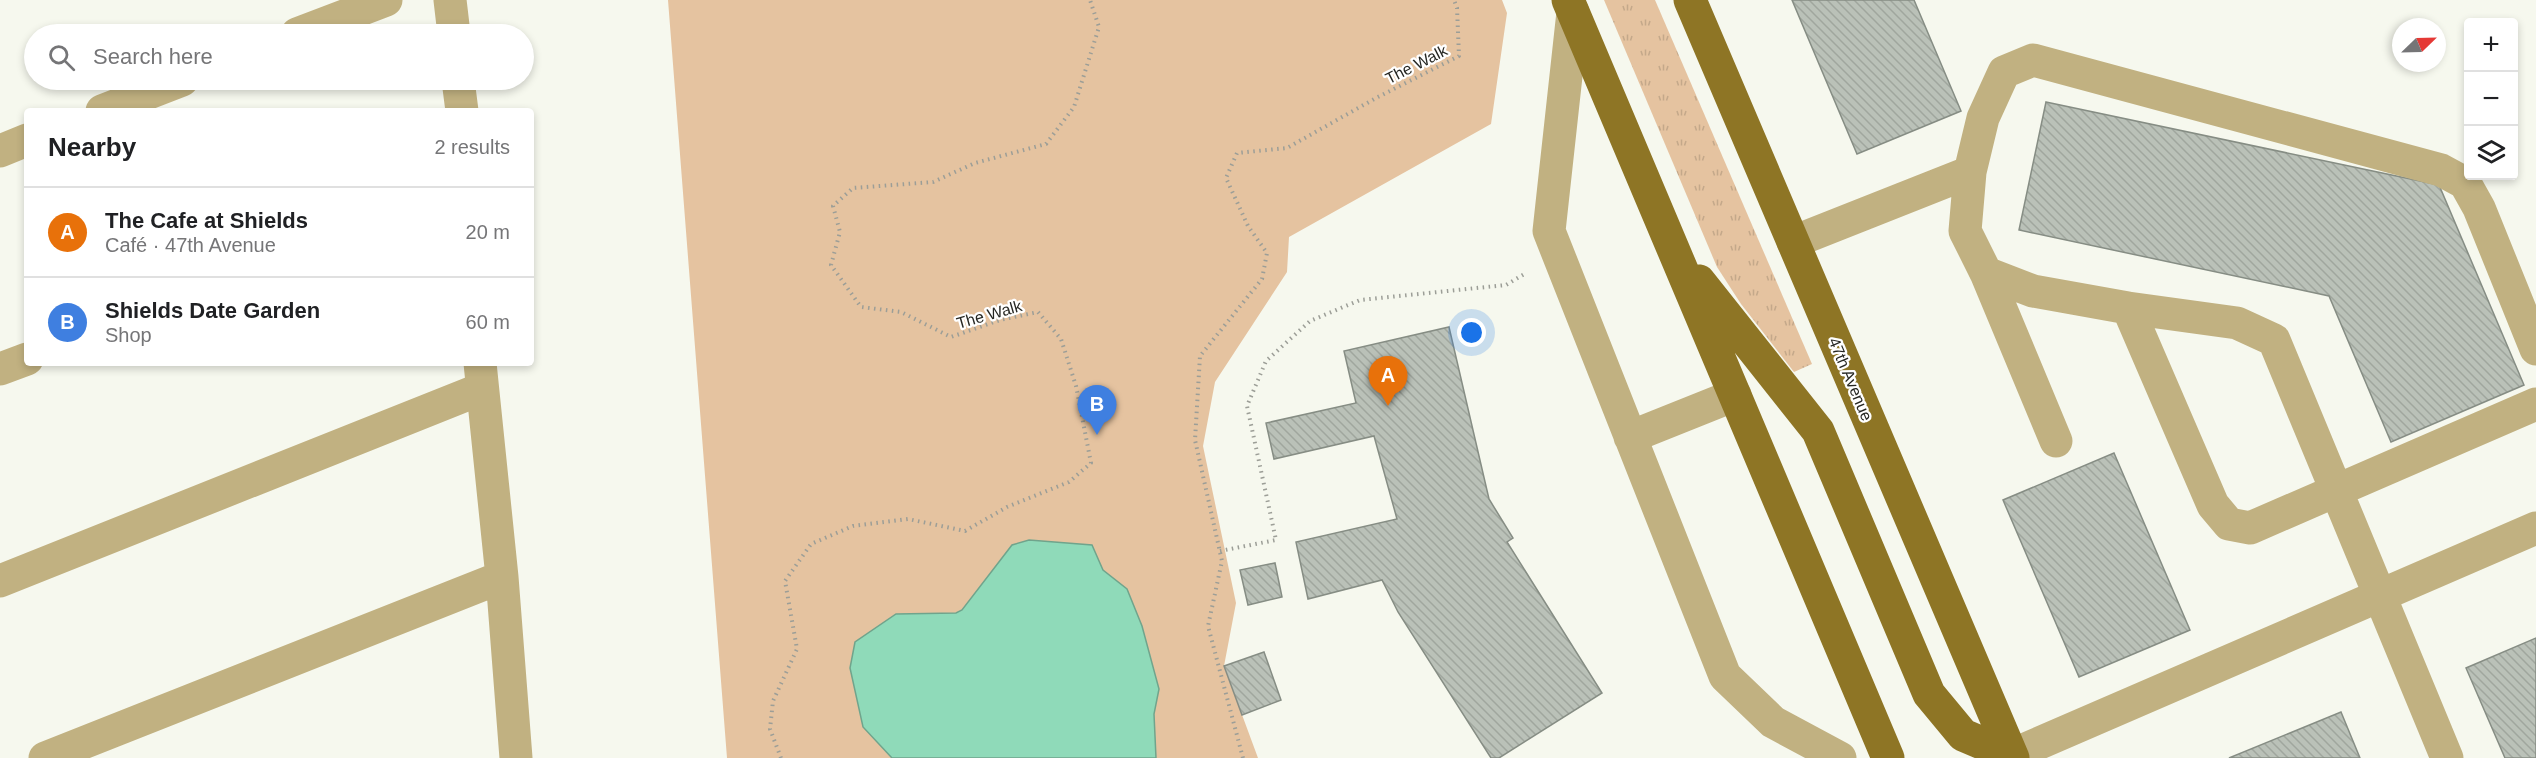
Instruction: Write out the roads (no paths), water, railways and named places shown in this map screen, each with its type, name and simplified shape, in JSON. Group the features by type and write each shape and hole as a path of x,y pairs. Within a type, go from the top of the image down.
{"main road":[{"name":"47th Avenue","path":"1690,0 2010,757"},
{"path":"1570,6 1888,758"},
{"path":"1672,248 1818,431 1929,694 1963,735 2010,757"}],"lane":[{"path":"323,24 386,0"},
{"path":"450,0 453,24"},
{"path":"1570,6 1553,243 1725,676 1773,722 1840,758"},
{"path":"2056,441 1986,273 1965,231 1970,172 1983,118 2004,72 2033,60 2441,170 2465,183 2479,207 2536,349"},
{"path":"110,108 156,90"},
{"path":"460,90 462,108"},
{"path":"0,151 24,141"},
{"path":"1793,242 1970,172"},
{"path":"1986,273 2033,291 2128,308 2237,323 2274,340 2447,758"},
{"path":"2128,308 2213,505 2229,524 2250,528 2536,404"},
{"path":"0,369 24,360"},
{"path":"0,581 480,376 502,577 516,758"},
{"path":"1630,437 1735,395"},
{"path":"2010,757 2536,528"},
{"path":"45,758 502,577"}],"place":[{"name":"The Cafe at Shields","path":"1388,406"},
{"name":"Shields Date Garden","path":"1097,435"}]}
